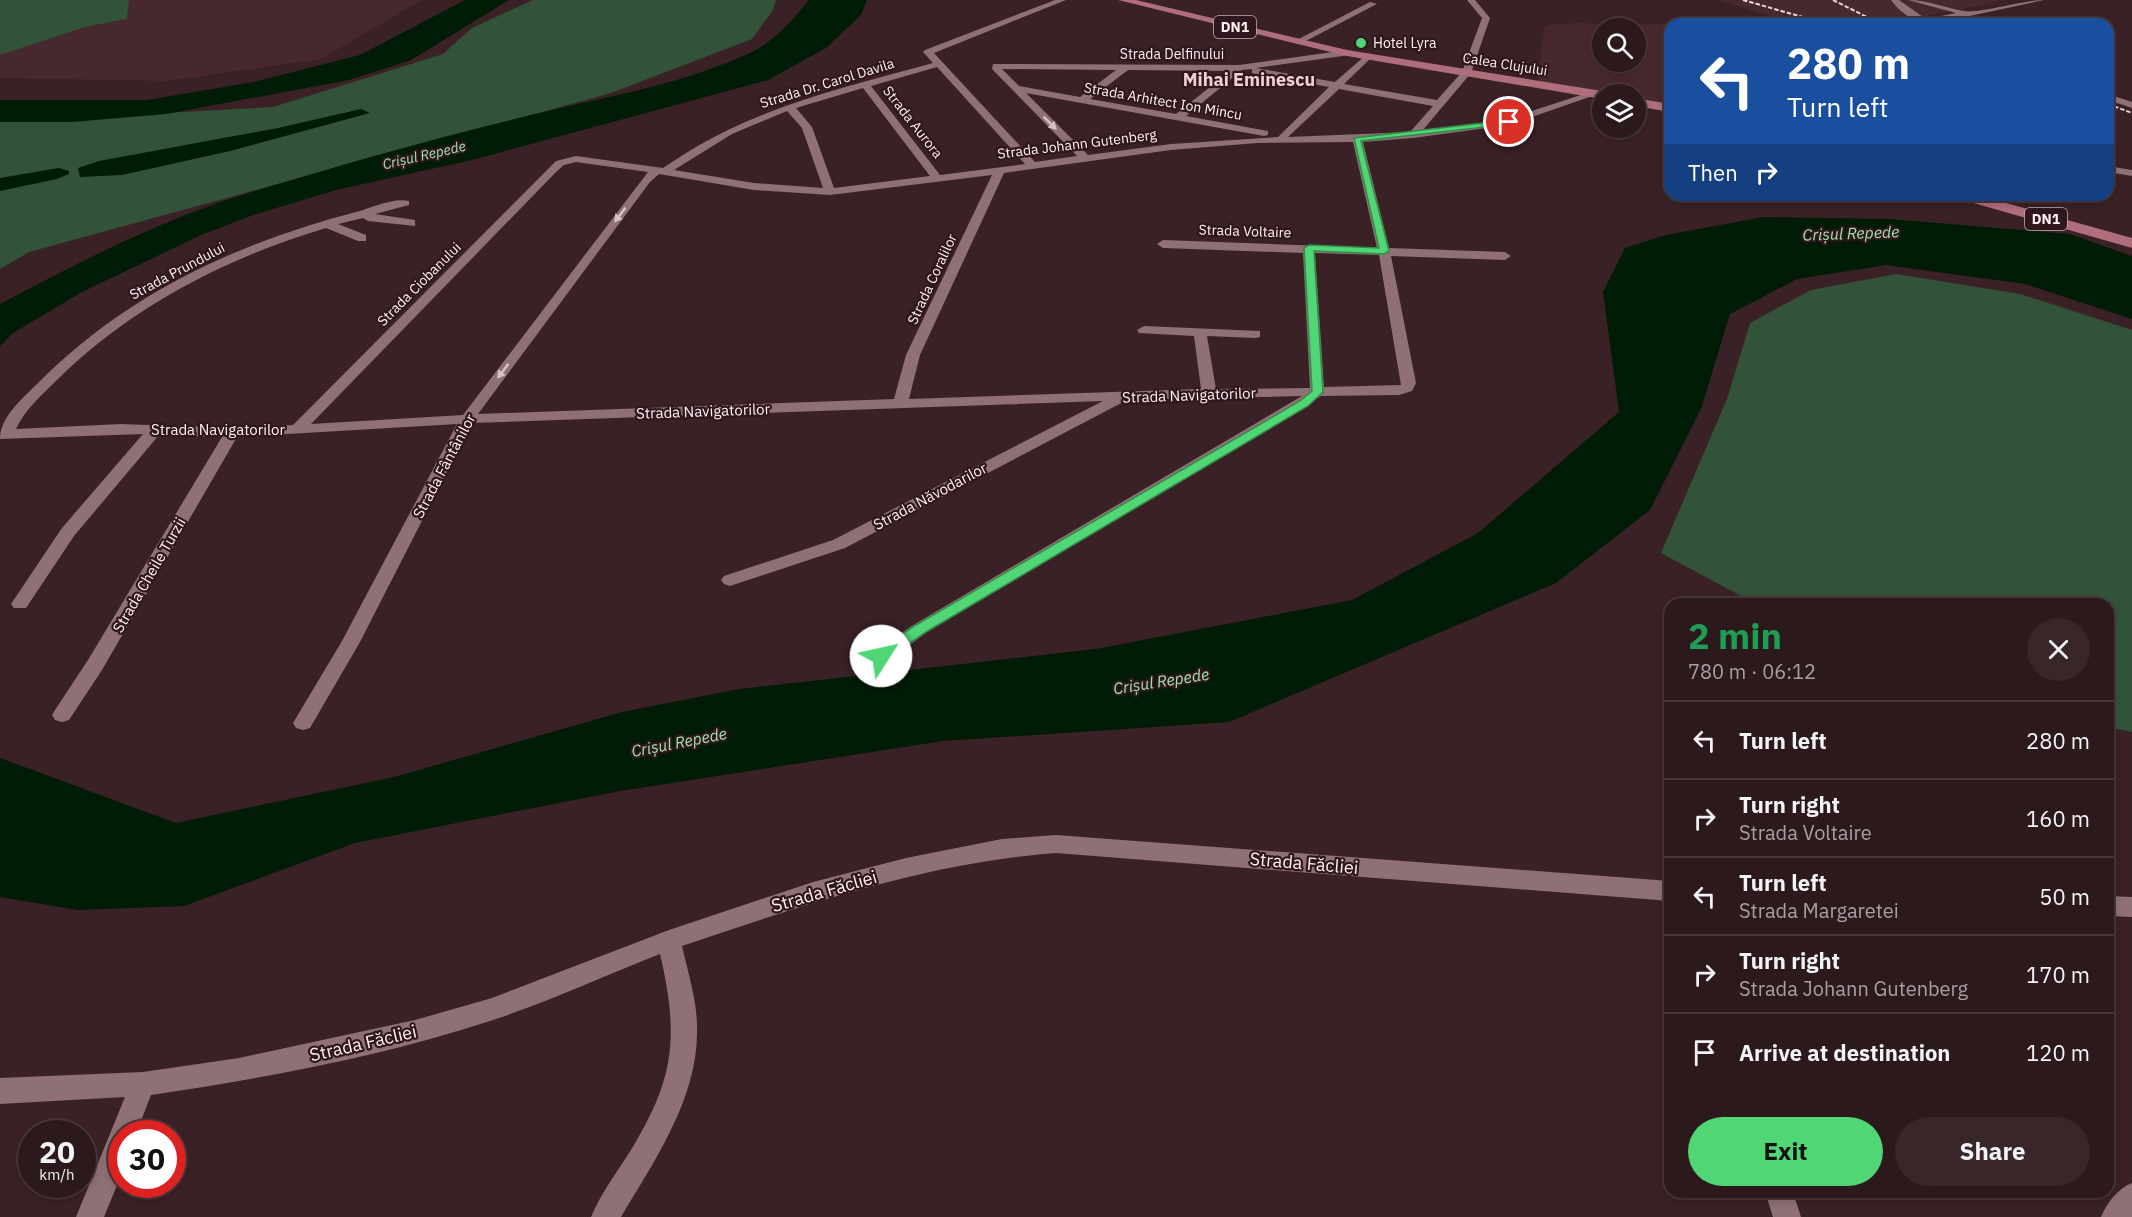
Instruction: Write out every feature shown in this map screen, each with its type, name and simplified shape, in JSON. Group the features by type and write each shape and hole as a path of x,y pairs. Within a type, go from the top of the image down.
{"main road":[{"name":"Calea Clujului","path":"1123,0 1347,53 1592,94"},
{"path":"1646,103 1664,106"},
{"path":"1646,105 1664,112"},
{"name":"DN1","path":"1982,201 2132,243"},
{"name":"DN1","path":"2010,201 2132,235"}],"street":[{"path":"1031,164 938,64 928,50 1062,0"},
{"path":"1413,135 1466,73 1486,18 1471,0"},
{"path":"1895,0 1919,18"},
{"path":"1912,0 1968,14"},
{"path":"1949,18 2040,0"},
{"path":"1297,42 1373,4"},
{"name":"Strada Delfinului","path":"1015,88 995,68 996,66 1239,68 1347,53"},
{"path":"1283,136 1367,57"},
{"name":"Strada Dr. Carol Davila","path":"661,170 716,136 788,106 938,64"},
{"path":"1082,100 1126,67"},
{"path":"1178,117 1239,68 1441,104"},
{"name":"Strada Aurora","path":"866,86 937,177"},
{"path":"1015,88 1084,158"},
{"name":"Strada Arhitect Ion Mincu","path":"1015,88 1306,140"},
{"name":"Strada Johann Gutenberg","path":"563,160 576,159 661,170 739,186 798,192 830,192 1031,164 1234,142 1357,140 1413,135 1509,122 1592,97"},
{"path":"2114,99 2132,105"},
{"path":"788,106 807,127 830,192"},
{"path":"1357,140 1384,251"},
{"name":"Strada Ciobanului","path":"297,429 543,182 557,163 563,160"},
{"name":"Strada Coralilor","path":"900,405 913,356 1000,169"},
{"name":"Strada Fântânilor","path":"303,723 351,642 467,419 646,180 661,170"},
{"path":"2114,170 2132,172"},
{"name":"Strada Prundului","path":"3,433 12,418 57,371 104,328 189,279 239,255 327,224 405,203"},
{"path":"358,216 411,223"},
{"path":"327,224 362,238"},
{"name":"Strada Voltaire","path":"1163,244 1505,256"},
{"path":"881,656 921,628 1304,404 1317,392 1309,248"},
{"name":"Strada Navigatorilor","path":"3,433 121,429 232,433 467,419 1209,393 1399,391 1407,388 1409,383 1384,251"},
{"path":"1144,330 1255,334"},
{"path":"1200,332 1209,393"},
{"name":"Strada Năvodarilor","path":"730,580 838,544 1123,397"},
{"path":"20,604 68,532 155,430"},
{"name":"Strada Cheile Turzii","path":"62,715 95,665 232,433"},
{"name":"Strada Făcliei","path":"0,1091 143,1084 239,1070 415,1032 492,1009 669,940 813,892 906,867 1002,848 1056,844 1664,891"},
{"path":"2114,906 2132,907"},
{"path":"605,1217 662,1122 673,1097 684,1053 685,1028 669,940"},
{"path":"129,1120 143,1084"},
{"path":"90,1217 108,1173"},
{"path":"2115,1217 2132,1197"},
{"path":"1781,1198 1787,1217"}],"shaded area":[{"path":"0,0 129,0 127,19 85,27 0,55"},
{"path":"129,0 422,0 321,59 167,81 0,78 0,55 85,27 127,19"},
{"path":"533,0 776,0 773,10 752,39 611,93 29,252 0,269 0,122 273,107 443,54 472,28"},
{"path":"1717,0 2006,0 1916,18 1778,18"},
{"path":"1551,24 1592,24 1592,72 1646,72 1646,24 1664,24 1664,103 1646,100 1646,84 1592,84 1592,91 1538,82 1544,28"},
{"path":"1896,274 2020,294 2132,330 2132,732 2114,728 2114,598 1745,598 1661,553 1727,399 1750,323 1811,290"}],"water":[{"path":"465,0 509,0 411,60 349,80 166,114 72,122 0,122 0,100 147,100 254,82 360,55"},
{"name":"Crișul Repede","path":"809,0 867,0 861,15 826,48 768,80 476,159 336,190 253,215 201,235 82,292 13,333 0,346 0,304 87,259 177,218 239,196 353,162 702,72 760,48 783,29"},
{"path":"361,109 370,113 230,151 122,175 80,177 78,168 99,161 278,128"},
{"path":"59,168 69,171 69,174 57,179 0,191 0,178"},
{"name":"Crișul Repede","path":"1763,217 1890,219 2070,234 2132,256 2132,319 2025,284 1886,265 1797,279 1730,314 1701,409 1650,510 1556,583 1229,722 943,741 620,791 355,843 184,906 78,910 0,897 0,758 176,823 394,777 622,712 739,689 1096,649 1352,600 1478,533 1619,412 1603,292 1625,248 1666,235"}],"railway":[{"path":"1743,0 1806,18"},
{"path":"1833,0 1869,18"},
{"path":"2114,106 2132,113"}],"place":[{"name":"Hotel Lyra","path":"1361,43"}],"district":[{"name":"Mihai Eminescu","path":"1249,79"}],"route":[{"path":"881,656 921,628 1304,404 1317,392 1309,248 1384,251 1357,140 1509,122"}]}
